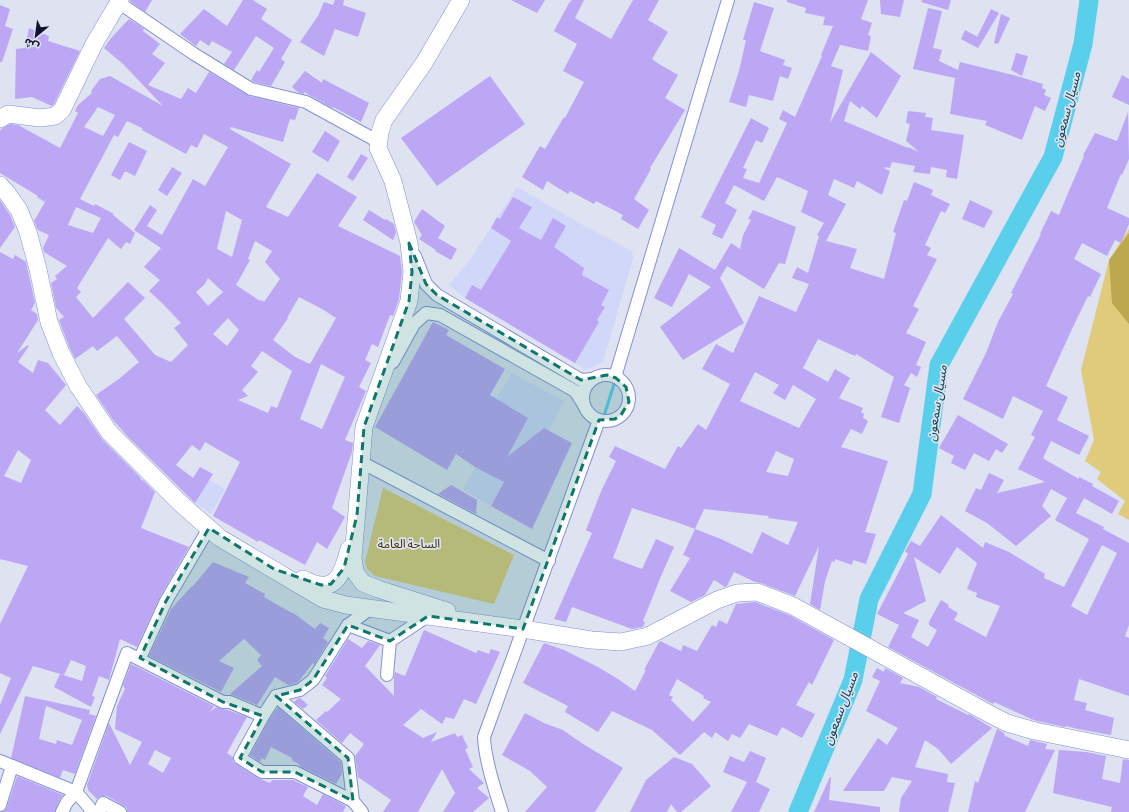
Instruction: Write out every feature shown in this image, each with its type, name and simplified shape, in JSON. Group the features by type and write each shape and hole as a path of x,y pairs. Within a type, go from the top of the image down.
{"main road":[{"path":"461,0 424,63 384,120 380,132 378,148 393,181 409,244 412,272 409,301 364,427 353,558 355,572 363,582 378,589 491,624"},
{"path":"0,119 8,114 40,118 55,116 62,110 94,44 119,1"},
{"path":"0,185 8,192 19,210 28,232 38,269 49,322 61,353 78,386 109,432 179,502 220,538 323,599 346,605 491,624 591,640 621,642 648,636 717,600 737,593 757,592 793,606 1007,723 1035,731 1129,750"},
{"path":"274,569 321,586 330,584 337,578 344,568 357,515"}],"street":[{"path":"615,377 728,0"},
{"path":"119,1 194,54 251,89 306,102 379,142"},
{"path":"374,399 414,324 426,313 440,315 575,391 587,411 599,420 607,421 621,415 629,402 626,387 615,377 607,375 593,379 581,380 437,295 426,284 409,244"},
{"path":"584,405 584,390 593,379"},
{"path":"502,812 491,774 484,737 599,420"},
{"path":"361,462 549,561"},
{"path":"140,658 166,601 209,528"},
{"path":"362,812 353,801 295,772 262,772 240,758 262,716 276,696 300,690 313,680 348,625 370,608"},
{"path":"390,641 428,616"},
{"path":"348,625 390,641"},
{"path":"387,675 390,641"},
{"path":"62,812 67,802 76,792 128,653 223,702 230,702 262,716"},
{"path":"276,696 348,758 353,801"},
{"path":"0,762 76,792 89,807 91,812"},
{"path":"0,805 12,766"},
{"path":"99,812 103,803 120,812"}],"highlighted area":[{"path":"409,243 426,284 437,295 581,380 607,375 616,378 626,387 629,402 621,415 615,419 599,420 523,629 428,616 390,641 348,625 313,680 300,690 276,696 348,758 353,801 295,772 262,772 240,758 263,716 223,702 140,658 166,601 209,528 274,569 321,585 331,584 344,568 357,515 364,427 409,301 412,272"}],"shaded area":[{"path":"517,187 581,224 632,251 633,258 603,362 586,370 465,298 449,285 472,257"},
{"path":"1129,233 1129,324 1112,303 1109,260"},
{"path":"512,373 564,401 549,430 544,428 525,442 491,506 463,490 475,467 456,454 490,395 497,398"},
{"path":"209,480 225,489 211,514 195,503"}],"green space":[{"path":"1129,229 1129,520 1118,514 1125,501 1097,479 1101,472 1085,461 1094,440 1081,370 1109,260"},
{"name":"الساحة العامة","path":"383,488 514,555 494,604 375,576 367,569 365,562"}],"building":[{"path":"130,0 152,0 145,12"},
{"path":"243,0 253,0 267,9 261,19 292,40 281,59 285,62 271,86 251,80 257,70 259,72 274,48 256,36 234,70 224,64 232,52 212,41 209,46 200,40 196,46 180,34 204,9 227,26"},
{"path":"335,0 344,0 343,5 366,13 358,37 335,29 324,56 300,42 318,16 324,2 333,5"},
{"path":"511,0 545,0 537,13"},
{"path":"572,0 584,0 575,18 611,39 633,0 659,0 648,20 668,32 652,59 678,75 665,98 685,110 650,168 651,169 634,199 649,210 638,229 621,219 623,215 596,201 594,204 570,191 568,194 547,181 543,190 522,177 540,146 545,149 564,117 565,118 584,82 563,71 577,44 554,31"},
{"path":"787,0 868,0 861,19 872,23 868,35 871,36 868,51 840,45 831,66 843,70 830,123 871,52 901,76 877,118 862,106 860,109 850,101 844,121 919,152 906,141 910,124 906,123 908,111 926,113 925,117 933,118 931,130 964,135 957,179 946,177 947,170 931,167 930,174 913,172 915,166 892,162 890,168 885,167 885,169 890,171 882,195 857,181 854,188 834,179 828,195 846,204 826,241 857,249 850,268 884,279 896,233 893,232 904,200 907,201 914,182 933,190 931,195 950,204 945,213 941,211 925,245 931,248 927,255 937,259 913,306 919,309 906,333 926,342 916,365 921,367 917,377 911,373 904,385 910,388 899,423 881,417 894,377 856,354 855,356 818,339 803,368 828,382 835,369 850,378 839,398 863,408 861,412 864,414 863,418 868,421 862,434 851,429 841,447 888,461 865,532 876,534 866,564 853,560 852,565 835,559 835,562 832,561 825,581 820,610 810,604 819,546 795,596 755,582 734,572 727,586 725,587 714,580 705,595 691,602 670,591 690,558 683,555 695,529 632,508 613,558 642,569 656,539 674,547 643,621 645,622 643,627 632,629 572,607 566,622 554,619 592,533 586,530 602,489 616,461 609,457 615,446 665,469 678,446 681,448 698,424 706,430 730,384 702,369 716,344 733,353 759,296 796,312 809,284 792,278 797,267 808,273 819,236 817,235 824,223 801,212 808,191 777,177 764,201 734,185 725,203 737,210 722,239 712,234 716,225 701,217 751,118 769,128 762,143 756,140 743,168 747,169 743,178 759,183 787,123 779,119 783,110 795,117 822,56 821,55 833,26 823,25 825,17 805,13 806,8 787,2","holes":["755,372 779,385 773,393 785,400 793,385 816,399 799,428 740,401","776,451 794,459 788,476 766,472","704,509 769,516 768,518 798,522 788,545 762,532 752,554 721,539 695,529"]},
{"path":"880,0 904,0 900,17 881,14"},
{"path":"922,0 951,0 948,10 921,2"},
{"path":"754,2 774,8 760,51 785,60 783,65 792,68 788,79 780,76 773,101 749,95 746,107 729,102 739,71 746,40 743,40"},
{"path":"0,5 10,9 5,26 13,29 2,62 0,62"},
{"path":"928,8 942,11 933,48 942,50 939,61 958,70 960,62 1043,84 1042,88 1046,90 1044,95 1051,98 1045,111 1035,106 1022,140 985,125 987,121 950,114 955,78 913,69"},
{"path":"991,9 999,13 983,40 977,37"},
{"path":"1001,14 1010,18 998,44 994,43"},
{"path":"129,19 142,27 144,29 143,31 160,44 152,54 165,63 148,85 181,99 188,88 196,93 209,72 249,96 299,108 295,120 290,119 283,142 231,127 230,129 291,164 266,207 288,217 317,173 357,197 338,226 400,256 402,272 399,299 393,316 390,315 378,347 372,344 365,360 371,363 359,387 366,391 345,440 353,443 352,452 332,508 345,517 327,549 317,542 305,565 259,540 258,542 213,516 240,462 205,442 200,451 192,445 176,465 193,478 200,467 213,474 195,503 129,438 113,420 96,395 139,362 117,336 97,351 93,346 75,359 59,320 64,317 56,308 51,283 57,279 55,276 67,266 44,252 43,248 49,235 38,230 34,221 45,202 37,197 38,196 0,173 1,129 10,124 18,125 60,148 78,113 75,111 78,105 92,93 91,91 100,79 110,76 163,106 123,64 104,48 111,38","holes":["98,107 115,115 103,136 84,127","127,121 142,128 142,130 186,154 191,145 197,148 204,134 228,147 205,186 193,179 162,235 147,226 157,210 150,205 134,230 161,248 144,267 160,280 149,291 181,323 174,328 188,345 171,362 155,355 124,319 145,298 128,282 93,318 76,297 81,292 77,288 108,238 121,249 126,242 130,244 135,233 113,215 114,214 95,204 94,206 80,199 114,135 118,137","76,207 101,218 93,233 68,225","226,211 242,220 232,257 217,249","255,241 272,251 265,262 280,279 264,302 261,300 260,301 236,285 250,260 248,259","208,278 223,292 208,306 196,292 205,284","299,297 336,318 310,364 295,357 273,340 288,318","228,318 239,330 227,346 213,334","262,351 292,371 277,408 271,406 268,413 238,400 248,396 242,390 258,372 251,366","321,364 345,377 322,429 300,419"]},
{"path":"29,28 49,36 48,41 80,51 52,106 32,97 15,99 16,49 25,48"},
{"path":"965,30 983,40 978,48 961,39"},
{"path":"1016,53 1028,56 1022,76 1011,70"},
{"path":"305,71 322,83 323,79 369,103 361,122 304,92 304,94 299,93 292,87"},
{"path":"1122,75 1129,79 1129,105 1112,97"},
{"path":"490,76 525,124 437,186 401,138"},
{"path":"1128,112 1129,159 1107,208 1129,218 1129,224 1121,243 1115,240 1107,256 1082,243 1074,259 1101,274 1090,297 1088,296 1046,386 1068,397 1057,420 1089,436 1079,455 1051,441 1043,458 1079,479 1079,477 1093,484 1092,486 1119,501 1112,514 1084,498 1076,513 1104,527 1103,529 1129,543 1129,625 1125,636 1129,638 1129,696 1079,679 1074,700 1087,703 1085,710 1114,718 1111,735 1037,721 994,702 993,704 888,647 899,625 877,614 908,554 905,551 911,541 920,546 941,515 983,548 985,542 1009,552 1045,574 1044,578 1064,587 1089,539 1055,520 1067,498 1051,489 1042,506 1051,516 1016,546 987,523 965,511 976,488 981,490 989,473 1004,480 997,493 1045,482 1018,469 1035,437 1031,435 1043,411 1013,396 1003,419 963,399 986,353 998,322 1013,294 1011,293 1051,211 1059,215 1084,156 1083,155 1095,133 1117,141","holes":["1102,545 1117,553 1087,615 1071,606","957,547 977,563 967,589 977,593 976,597 1000,606 986,637 954,620 958,613 948,607 949,605 941,600 929,622 929,625 937,630 928,647 911,637 919,620 903,613 926,601 914,557 940,574"]},
{"path":"325,131 340,141 328,162 312,152"},
{"path":"129,142 147,151 135,176 125,171 120,180 111,175"},
{"path":"361,154 368,158 353,181 347,177"},
{"path":"172,167 182,173 167,196 158,190"},
{"path":"513,197 532,207 519,228 541,240 553,218 566,226 554,247 584,268 582,275 609,290 601,305 605,307 597,320 599,322 575,363 465,298 472,285 481,290 511,241 491,228 497,217 500,219"},
{"path":"0,200 10,215 15,227 0,248"},
{"path":"970,200 993,211 984,228 962,219"},
{"path":"422,209 445,226 438,238 457,249 451,260 435,251 436,250 419,239 422,235 414,222"},
{"path":"369,210 394,224 396,233 393,240 363,220"},
{"path":"753,210 796,227 785,264 779,263 764,289 727,266 720,278 744,323 683,360 660,327 711,287 689,274 672,307 654,298 679,248 715,270 731,243 740,249 743,235 751,220 748,219"},
{"path":"0,252 13,259 15,255 26,262 35,303 31,310 37,314 38,320 17,353 28,345 29,346 18,362 33,373 38,360 48,363 66,385 45,410 60,425 77,406 84,413 102,439 141,478 140,479 155,492 141,528 189,547 160,597 137,647 120,639 109,680 99,676 92,696 95,697 91,707 54,687 60,674 82,681 86,666 71,660 64,675 33,666 0,734 0,705 11,678 0,673 0,624 28,566 0,559","holes":["18,450 31,460 21,483 4,476"]},
{"path":"433,322 449,330 446,335 505,369 490,395 528,418 507,457 544,428 572,443 532,529 491,506 504,482 475,467 456,454 447,470 375,427"},
{"path":"958,415 1008,444 1002,453 996,449 989,461 974,453 965,470 951,463 954,456 939,448"},
{"path":"451,485 477,500 476,514 438,494"},
{"path":"213,562 249,577 245,583 265,594 264,597 292,612 315,629 320,623 329,628 323,638 328,642 314,665 313,663 297,683 288,685 275,677 257,705 230,694 262,666 257,660 261,655 244,639 219,661 234,668 221,692 149,656 171,609"},
{"path":"755,602 789,615 834,640 812,685 809,682 796,705 815,714 802,738 782,727 777,736 749,724 740,738 732,734 728,741 715,732 712,738 704,732 680,755 652,730 612,711 598,732 565,712 568,706 523,683 544,643 564,650 598,667 635,691 646,670 644,670 660,641 681,651 683,645 697,651 712,625 716,627 719,620 727,624 736,604","holes":["677,679 704,696 703,698 711,702 693,722 671,700 673,697 669,695"]},
{"path":"424,630 476,653 478,650 489,654 491,649 500,652 476,704 464,699 454,719 446,717 442,724 421,709 403,725 423,738 437,732 431,742 455,733 457,737 462,735 468,748 465,749 473,767 469,769 484,783 477,788 489,798 473,812 443,812 455,793 442,769 418,812 383,812 391,800 358,777 355,756 364,744 350,733 342,743 316,720 341,699 322,685 327,678 325,676 348,639 362,648 368,641 380,645 365,666 394,696 395,672 405,676"},
{"path":"131,664 214,706 210,712 216,707 247,717 227,753 233,757 233,761 236,764 258,778 270,783 272,780 293,780 308,787 303,796 317,805 323,794 346,806 343,812 127,812 127,808 107,796 102,796 97,799 88,790 87,785 109,723 130,765 142,742 115,729 117,706 125,689 123,685","holes":["155,750 171,758 163,773 148,764"]},
{"path":"877,668 884,672 885,668 903,678 900,683 919,687 937,697 936,699 968,715 969,714 992,728 951,764 938,749 925,740 915,767 948,774 947,782 955,783 948,812 899,812 901,798 912,781 892,777 884,791 843,791 878,738 887,745 898,728 866,711 880,681 872,677"},
{"path":"25,696 90,710 89,714 96,716 75,774 63,770 60,778 11,758","holes":["46,706 82,720 72,745 57,740 56,744 39,739"]},
{"path":"300,698 308,705 303,709 294,702"},
{"path":"278,707 341,762 342,774 336,784 299,766 300,765 292,760 292,758 271,747 265,760 262,758 260,762 250,755 269,720"},
{"path":"525,713 544,723 563,730 623,768 595,812 525,812 547,787 530,771 502,755"},
{"path":"997,729 1004,733 1005,736 1028,746 1030,740 1047,744 1045,749 1055,750 1025,812 968,812 975,781 978,783"},
{"path":"1059,750 1086,752 1106,756 1102,779 1120,783 1123,759 1129,760 1129,812 1111,812 1112,807 1053,793"},
{"path":"750,751 766,758 756,782 770,789 759,812 731,812 747,782 723,772 730,756 744,762"},
{"path":"674,757 692,764 711,786 681,812 677,812 671,804 667,812 630,812 646,780"},
{"path":"17,776 63,795 55,812 2,812 7,807"},
{"path":"830,777 829,800 880,807 880,812 814,812"}],"waterway":[{"name":"مسيال سمعون","path":"798,812 853,680 869,599 922,494 939,365 1053,157 1083,44 1089,0"},
{"path":"603,419 615,381"}]}
